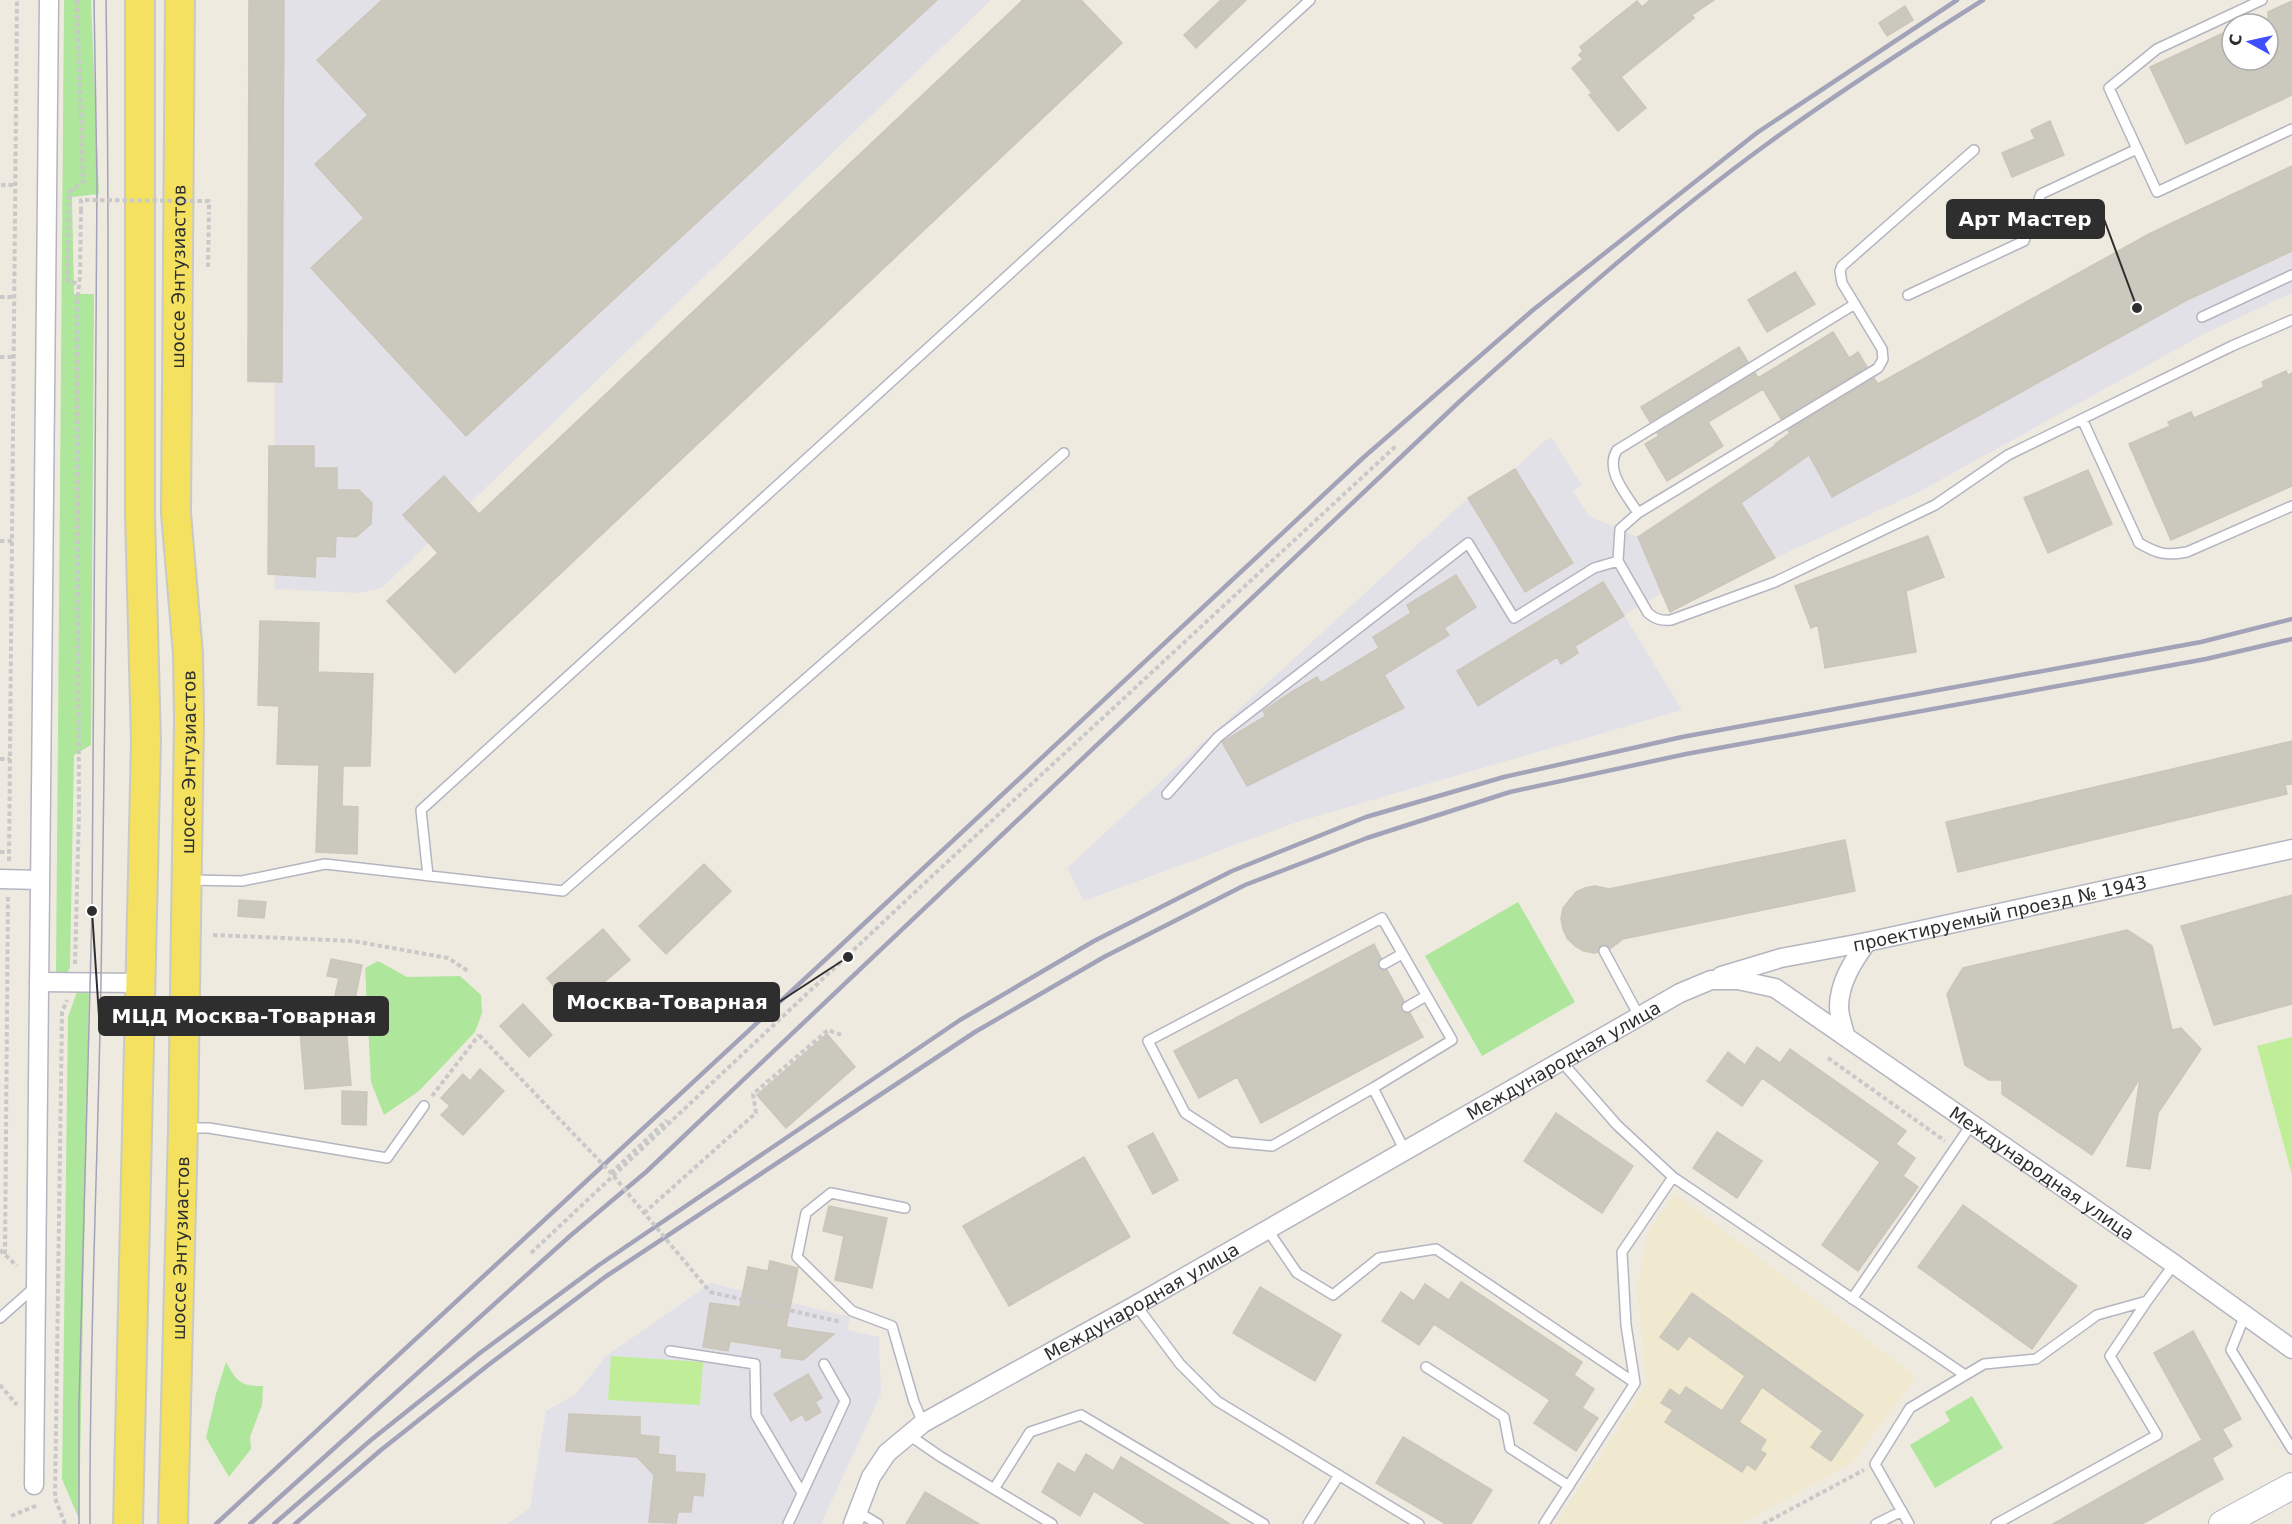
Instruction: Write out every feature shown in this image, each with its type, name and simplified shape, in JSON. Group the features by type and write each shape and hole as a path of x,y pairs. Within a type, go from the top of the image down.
{"main road":[{"path":"128,1524 146,741 140,515 140,0"},
{"name":"шоссе Энтузиастов","path":"173,1524 183,1128 189,720 188,654 176,513 180,0"}],"street":[{"path":"34,1485 49,0"},
{"name":"проектируемый проезд № 1943","path":"1711,980 1781,958 1867,942 2292,849"},
{"path":"4,879 40,880"},
{"path":"1845,1035 1838,1005 1850,964 1867,942"},
{"name":"Международная улица","path":"856,1518 871,1477 886,1453 923,1423 1136,1305 1639,1016 1680,993 1711,980 1738,980 1775,988 2174,1264 2292,1349"},
{"path":"39,981 141,983"},
{"path":"2222,1524 2292,1486"}],"lane":[{"path":"428,876 421,810 1310,0"},
{"path":"2262,0 2157,49 2109,88 2157,192 2292,129"},
{"path":"1908,295 2024,241 2041,194 2137,149"},
{"path":"1974,150 1842,266 1840,278 1882,350 1883,359 1878,368 1638,513 1620,529 1618,561 1648,613 1658,620 1671,620 1775,582 1935,505 2008,454 2232,346 2292,320"},
{"path":"2202,317 2292,275"},
{"path":"1638,513 1613,472 1613,457 1617,450 1855,304"},
{"path":"2082,419 2139,543 2152,551 2169,555 2187,552 2292,506"},
{"path":"187,880 242,880 325,864 563,891 1064,453"},
{"path":"1167,794 1218,737 1468,543 1514,618 1594,568 1618,561"},
{"path":"1382,918 1402,954 1452,1040 1272,1146 1230,1142 1185,1113 1148,1041 1382,918"},
{"path":"1604,951 1639,1016"},
{"path":"1384,964 1402,954"},
{"path":"1407,1007 1426,996"},
{"path":"1561,1061 1617,1125 1673,1177 1965,1375"},
{"path":"1372,1088 1405,1150"},
{"path":"183,1128 209,1128 387,1158 424,1106"},
{"path":"1852,1299 1971,1125"},
{"path":"1544,1524 1635,1383 1626,1325 1622,1252 1673,1177"},
{"path":"905,1208 831,1193 806,1213 797,1257 852,1311 892,1326 914,1402 923,1423"},
{"path":"1267,1229 1297,1273 1333,1295 1379,1258 1436,1249 1635,1383"},
{"path":"1996,1524 2157,1435 2110,1356 2174,1264"},
{"path":"0,1318 36,1286"},
{"path":"1910,1524 1875,1464 1910,1408 1984,1364 2036,1359 2097,1315 2147,1301"},
{"path":"1136,1305 1180,1364 1217,1401 1419,1524"},
{"path":"2246,1315 2231,1350 2292,1449"},
{"path":"670,1351 755,1364 756,1415 802,1493"},
{"path":"788,1524 845,1401 824,1365"},
{"path":"1426,1367 1504,1417 1510,1448 1569,1486"},
{"path":"994,1489 1030,1432 1081,1415 1264,1524"},
{"path":"909,1435 940,1457 1052,1524"},
{"path":"1308,1524 1339,1475"},
{"path":"1876,1524 1902,1511"},
{"path":"856,1518 878,1524"}],"path":[{"path":"5,1254 8,906 4,879 9,852 17,0"},
{"path":"78,0 82,182 69,192 68,281 80,284"},
{"path":"1,185 15,185"},
{"path":"65,1524 56,1498 62,1012 74,982 79,813 78,303 81,200 209,201 208,267"},
{"path":"0,297 14,297"},
{"path":"0,357 14,357"},
{"path":"531,1253 920,887 1397,445"},
{"path":"0,541 12,541"},
{"path":"0,759 10,759"},
{"path":"0,852 9,852"},
{"path":"0,906 8,906"},
{"path":"213,935 353,941 448,958 468,971"},
{"path":"644,1213 756,1113 753,1094 828,1030 844,1036"},
{"path":"424,1106 479,1035 611,1173 710,1292 842,1322"},
{"path":"1828,1058 1955,1148"},
{"path":"611,1173 667,1120"},
{"path":"0,1156 6,1156"},
{"path":"1763,1524 1875,1464"},
{"path":"11,1516 56,1498"}],"shaded area":[{"path":"248,0 991,0 382,588 359,593 275,589 275,383 247,383"},
{"path":"2292,166 2292,293 2204,334 1919,492 1775,558 1670,612 1662,593 1624,615 1682,710 1300,821 1084,901 1067,868 1468,498 1515,469 1551,437 1582,485 1573,491 1589,516 1638,537 1795,430 2149,234"},
{"path":"1675,1193 1916,1377 1851,1464 1740,1524 1556,1524 1646,1385 1637,1289 1648,1232"},
{"path":"711,1283 850,1317 847,1330 879,1337 881,1394 821,1524 507,1524 530,1508 546,1411 576,1394 606,1356"}],"green space":[{"path":"64,0 91,0 99,194 72,197 74,294 94,294 91,745 74,755 70,967 67,974 56,972"},
{"path":"1518,902 1575,1002 1482,1056 1425,956"},
{"path":"378,961 407,977 460,976 481,995 482,1013 475,1032 419,1091 384,1115 371,1082 365,968"},
{"path":"78,989 89,990 79,1519 62,1479 68,1017"},
{"path":"2292,1037 2292,1175 2257,1046"},
{"path":"611,1356 703,1362 700,1405 608,1400"},
{"path":"226,1362 240,1382 263,1386 262,1405 250,1437 251,1449 229,1477 206,1438"},
{"path":"1972,1396 2003,1448 1935,1488 1910,1445 1950,1421 1945,1412"}],"building":[{"path":"249,0 284,0 282,382 248,381"},
{"path":"382,0 937,0 466,436 311,268 364,218 315,164 368,115 317,60"},
{"path":"1023,0 1081,0 1122,43 455,673 387,601 438,553 403,515 444,476 479,514"},
{"path":"1221,0 1246,0 1196,48 1184,35"},
{"path":"1650,0 1714,0 1692,15 1694,18 1621,77 1646,108 1618,131 1589,95 1592,93 1572,68 1583,59 1579,55 1583,51 1580,47 1637,1 1642,7"},
{"path":"2292,1 2292,95 2186,144 2150,67 2220,35 2220,72 2280,72 2280,12 2268,12"},
{"path":"1905,6 1913,20 1887,36 1879,23"},
{"path":"2050,121 2064,155 2012,177 2002,153 2035,139 2031,130"},
{"path":"2292,166 2292,251 2185,301 1832,497 1809,455 1741,503 1775,558 1670,612 1638,537 1776,445 1790,433 1788,430 1874,378 1878,384 2149,234"},
{"path":"1795,272 1815,304 1767,332 1748,300"},
{"path":"1833,332 1849,358 1858,352 1867,367 1781,419 1763,389 1708,422 1723,446 1667,481 1645,444 1659,436 1657,433 1755,373 1758,378"},
{"path":"1739,347 1748,362 1650,422 1641,407"},
{"path":"2286,371 2288,375 2292,373 2292,486 2171,540 2129,444 2170,426 2168,422 2191,412 2194,418 2264,387 2262,382"},
{"path":"269,446 314,446 314,468 337,468 337,490 359,490 372,503 371,524 356,537 336,536 335,557 316,556 315,577 268,574"},
{"path":"1515,469 1573,563 1525,592 1468,498"},
{"path":"2088,470 2112,524 2048,553 2024,498"},
{"path":"1928,536 1944,577 1906,591 1916,652 1825,668 1818,625 1811,628 1795,586"},
{"path":"1456,575 1476,607 1444,628 1449,635 1384,675 1404,708 1247,786 1222,742 1266,716 1263,711 1290,693 1317,677 1321,683 1379,648 1373,637 1411,613 1407,605"},
{"path":"1603,582 1624,616 1575,646 1578,653 1561,664 1557,657 1478,706 1457,671"},
{"path":"260,621 319,623 318,672 373,674 370,766 343,766 342,806 358,807 357,854 316,852 319,765 277,764 279,706 258,705"},
{"path":"2292,741 2292,784 2285,785 2287,794 1958,872 1946,822"},
{"path":"1845,840 1855,891 1623,939 1610,949 1607,945 1601,945 1598,952 1594,953 1575,946 1567,938 1563,929 1561,919 1563,908 1576,892 1585,888 1595,886 1609,889"},
{"path":"704,864 731,891 666,954 639,926"},
{"path":"2292,895 2292,1004 2214,1025 2181,926"},
{"path":"239,900 266,902 264,918 238,916"},
{"path":"603,929 630,960 573,1009 547,978"},
{"path":"2127,930 2152,946 2172,1030 2181,1028 2201,1049 2158,1113 2150,1169 2127,1166 2140,1078 2092,1155 2002,1094 2002,1080 1989,1080 1965,1065 1947,994 1963,968"},
{"path":"1374,944 1381,958 1378,961 1378,967 1381,970 1387,970 1404,1001 1401,1004 1401,1010 1404,1013 1410,1013 1423,1037 1261,1123 1237,1077 1199,1098 1174,1051"},
{"path":"331,959 362,965 354,1004 334,1000 339,978 327,976"},
{"path":"344,1004 351,1085 305,1089 298,1008"},
{"path":"523,1004 552,1035 529,1057 500,1026"},
{"path":"827,1034 855,1067 786,1128 757,1095"},
{"path":"1757,1047 1780,1063 1790,1049 1906,1131 1896,1144 1915,1158 1903,1176 1918,1187 1858,1271 1822,1245 1880,1162 1762,1078 1742,1106 1707,1081 1728,1052 1745,1065"},
{"path":"480,1069 504,1091 463,1135 441,1115 450,1106 441,1098 463,1074 470,1081"},
{"path":"342,1091 367,1092 366,1125 342,1124"},
{"path":"1556,1113 1633,1166 1602,1213 1524,1161"},
{"path":"1717,1132 1762,1161 1737,1198 1693,1168"},
{"path":"1153,1133 1178,1180 1153,1194 1128,1146"},
{"path":"1084,1157 1130,1237 1009,1306 963,1226"},
{"path":"1963,1205 2077,1286 2032,1349 1918,1267"},
{"path":"829,1206 887,1218 872,1288 835,1280 844,1236 823,1231"},
{"path":"770,1261 798,1268 786,1327 834,1334 803,1360 781,1357 782,1349 730,1341 728,1351 703,1347 710,1303 740,1307 748,1267 768,1271"},
{"path":"1461,1282 1582,1362 1574,1375 1594,1389 1582,1408 1598,1418 1576,1451 1534,1423 1550,1400 1434,1324 1419,1345 1382,1321 1401,1292 1414,1301 1425,1284 1449,1300"},
{"path":"1260,1287 1341,1335 1315,1381 1233,1333"},
{"path":"1692,1293 1863,1415 1831,1461 1811,1447 1823,1431 1762,1387 1739,1422 1766,1440 1760,1450 1766,1454 1755,1470 1747,1464 1742,1472 1665,1422 1673,1410 1661,1403 1670,1389 1680,1396 1686,1387 1722,1411 1745,1376 1689,1336 1678,1350 1660,1337"},
{"path":"2193,1331 2241,1419 2222,1429 2232,1446 2212,1458 2223,1479 2142,1524 2053,1524 2202,1440 2154,1353"},
{"path":"808,1374 822,1398 815,1402 821,1412 806,1421 802,1414 791,1421 774,1394"},
{"path":"569,1414 640,1417 640,1435 659,1437 658,1454 675,1456 675,1472 705,1474 703,1496 693,1495 691,1512 678,1512 676,1523 649,1522 654,1475 637,1457 566,1451"},
{"path":"1403,1437 1492,1490 1471,1524 1446,1524 1376,1483"},
{"path":"1086,1454 1113,1471 1121,1457 1230,1524 1146,1524 1094,1491 1080,1516 1042,1492 1058,1463 1075,1473"},
{"path":"925,1492 979,1524 906,1524"}],"tram line":[{"path":"79,1524 79,1404 92,911 97,183 94,0"},
{"path":"90,1524 106,613 108,368 106,0"}],"railway":[{"path":"216,1524 1364,457 1533,310 1758,132 1957,0"},
{"path":"250,1524 570,1236 646,1172 1459,402 1534,335 1687,205 1767,144 1820,106 1983,0"},
{"path":"274,1524 371,1440 480,1353 599,1265 960,1020 1094,941 1232,871 1366,817 1504,777 1682,737 2201,642 2292,619"},
{"path":"295,1524 381,1450 605,1277 975,1032 1104,957 1245,885 1367,838 1510,792 1686,754 2206,659 2292,639"}],"place":[{"name":"Арт Мастер","path":"2137,308"},
{"name":"МЦД Москва-Товарная","path":"92,911"},
{"name":"Москва-Товарная","path":"848,957"}]}
